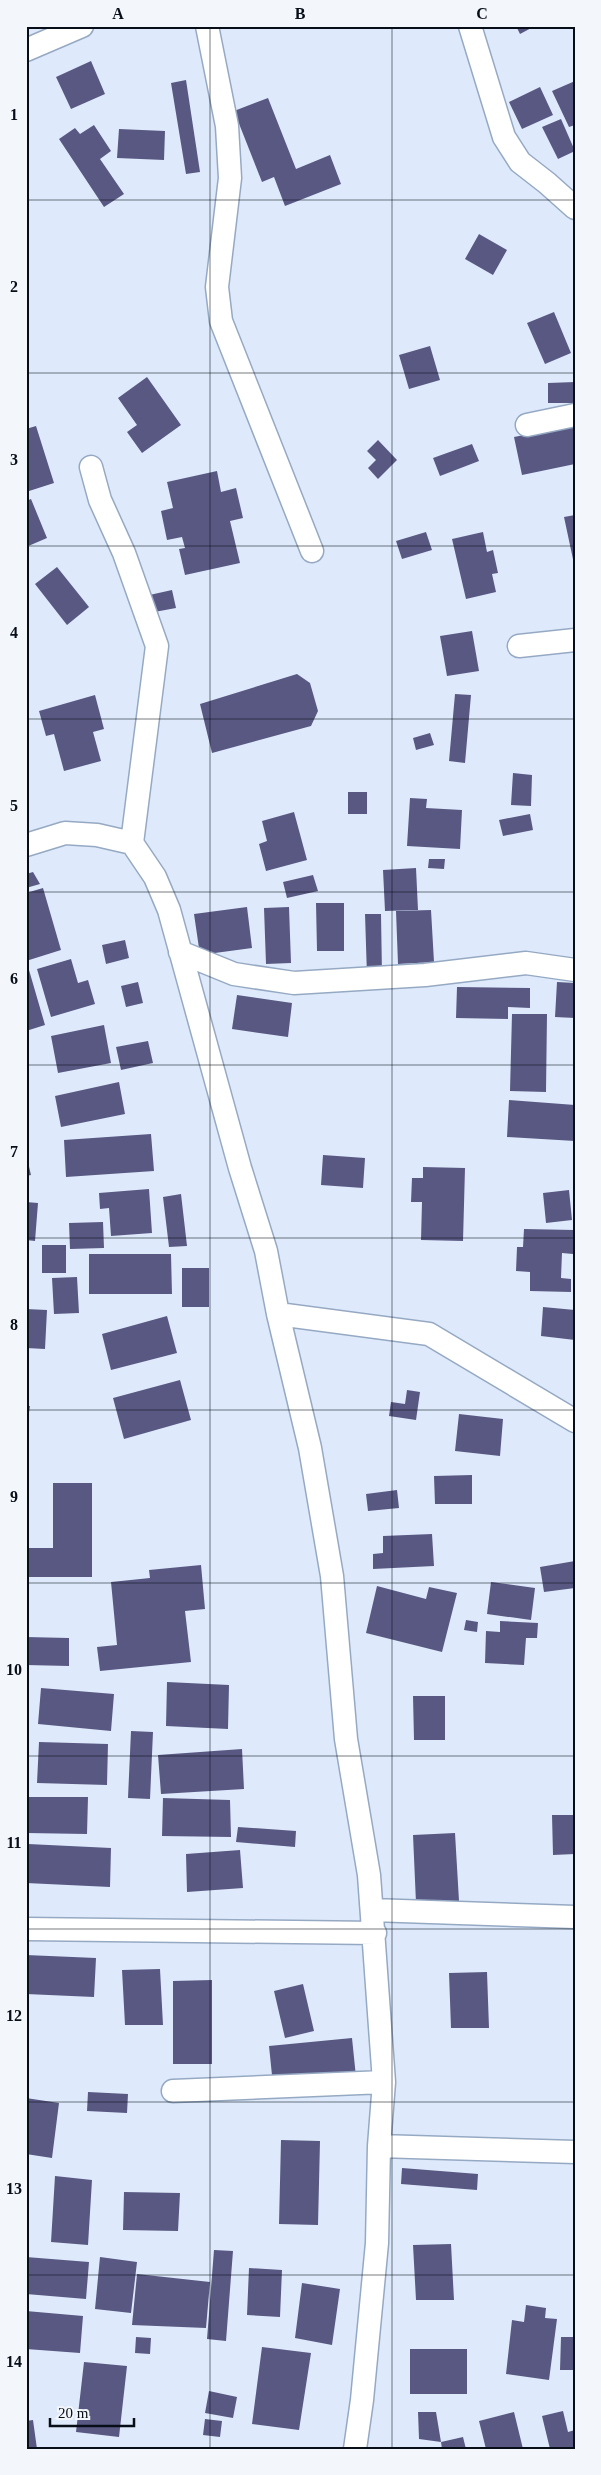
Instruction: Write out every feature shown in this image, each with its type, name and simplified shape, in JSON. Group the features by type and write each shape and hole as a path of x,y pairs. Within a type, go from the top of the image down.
{"street":[{"path":"26,50 82,26"},
{"path":"207,26 227,126 230,178 217,287 221,321 312,551"},
{"path":"470,26 504,137 520,162 548,183 575,208"},
{"path":"527,425 575,415"},
{"path":"91,467 100,500 124,553 157,646 132,843 155,877 169,910 266,1252 278,1314 310,1448 332,1576 346,1739 369,1876 375,1933 384,2082 379,2146 377,2243 362,2400 354,2449"},
{"path":"519,646 575,640"},
{"path":"26,845 65,833 97,834 132,843"},
{"path":"180,952 234,974 294,983 425,975 526,963 575,970"},
{"path":"278,1314 429,1334 575,1421"},
{"path":"372,1910 575,1917"},
{"path":"26,1929 375,1933"},
{"path":"173,2091 384,2082"},
{"path":"379,2146 575,2152"}],"building":[{"path":"516,26 535,26 520,34"},
{"path":"91,61 105,94 71,109 56,77"},
{"path":"186,80 200,172 186,174 171,83"},
{"path":"575,81 575,125 569,127 552,91"},
{"path":"540,87 553,115 522,129 509,102"},
{"path":"268,98 296,169 330,155 341,184 285,206 274,177 262,182 234,111"},
{"path":"561,119 575,151 558,159 542,127"},
{"path":"94,125 111,151 100,159 124,194 104,207 59,139 75,128 80,134"},
{"path":"119,129 165,131 164,160 117,158"},
{"path":"479,234 507,250 493,275 465,259"},
{"path":"554,312 571,353 545,364 527,323"},
{"path":"430,346 440,380 409,389 399,355"},
{"path":"147,377 181,425 142,453 127,432 137,425 118,398"},
{"path":"575,382 575,403 548,403 548,383"},
{"path":"575,425 575,464 522,475 514,437"},
{"path":"36,426 54,483 26,492 26,429"},
{"path":"378,440 397,460 378,479 368,468 376,460 367,451"},
{"path":"472,444 479,461 440,476 433,458"},
{"path":"217,471 221,492 236,488 243,518 230,521 240,563 185,575 179,549 185,548 182,537 167,540 161,511 173,508 167,482"},
{"path":"31,499 47,538 26,547 26,501"},
{"path":"575,515 575,564 574,564 564,517"},
{"path":"426,532 432,550 402,559 396,541"},
{"path":"483,532 487,552 493,550 498,573 492,574 496,592 466,599 452,539"},
{"path":"57,567 89,607 67,625 35,584"},
{"path":"172,590 176,608 149,613 145,596"},
{"path":"472,631 479,671 447,676 440,636"},
{"path":"297,674 310,683 318,711 311,726 212,753 200,704"},
{"path":"455,694 471,695 465,763 449,761"},
{"path":"95,695 104,729 93,732 101,761 64,771 54,734 46,736 39,711"},
{"path":"430,733 434,745 416,750 413,738"},
{"path":"513,773 532,775 531,806 511,805"},
{"path":"348,792 367,792 367,814 348,814"},
{"path":"410,798 427,799 426,808 462,810 460,849 407,846"},
{"path":"294,812 307,860 266,871 259,844 267,841 262,821"},
{"path":"530,814 533,830 503,836 499,820"},
{"path":"429,859 445,859 444,869 428,868"},
{"path":"416,868 418,910 385,911 383,870"},
{"path":"33,872 40,884 26,888 26,874"},
{"path":"313,875 318,891 287,898 283,882"},
{"path":"43,888 61,950 26,961 26,893"},
{"path":"316,903 344,903 344,951 317,951"},
{"path":"247,907 252,948 200,955 194,914"},
{"path":"289,907 291,963 266,964 264,908"},
{"path":"431,910 434,962 398,964 396,911"},
{"path":"365,914 381,914 382,975 367,976"},
{"path":"125,940 129,958 106,964 102,945"},
{"path":"71,959 78,983 88,980 95,1004 51,1017 37,969"},
{"path":"29,970 45,1025 26,1031 26,971"},
{"path":"138,982 143,1003 126,1007 121,986"},
{"path":"557,982 575,983 575,1018 555,1017"},
{"path":"457,987 530,988 530,1008 508,1007 508,1019 456,1018"},
{"path":"237,995 292,1003 288,1037 232,1029"},
{"path":"512,1014 547,1014 546,1092 510,1091"},
{"path":"104,1025 111,1063 58,1073 51,1036"},
{"path":"148,1041 153,1063 121,1070 116,1047"},
{"path":"119,1082 125,1114 61,1127 55,1096"},
{"path":"509,1100 575,1105 575,1141 507,1137"},
{"path":"151,1134 154,1171 66,1177 64,1140"},
{"path":"26,1154 31,1175 26,1176"},
{"path":"323,1155 365,1158 363,1188 321,1185"},
{"path":"423,1167 465,1168 463,1241 421,1240 422,1202 411,1202 412,1178 423,1178"},
{"path":"149,1189 152,1233 111,1236 109,1208 100,1209 99,1193"},
{"path":"569,1190 572,1220 546,1223 543,1193"},
{"path":"181,1194 187,1246 169,1247 163,1197"},
{"path":"26,1202 38,1203 35,1241 26,1240"},
{"path":"103,1222 104,1248 70,1249 69,1223"},
{"path":"524,1229 574,1230 573,1254 562,1253 561,1278 571,1279 571,1292 530,1291 530,1272 516,1271 517,1247 523,1247"},
{"path":"42,1245 66,1245 66,1273 42,1273"},
{"path":"89,1254 171,1254 172,1294 89,1294"},
{"path":"182,1268 209,1268 209,1307 182,1307"},
{"path":"77,1277 79,1313 54,1314 52,1278"},
{"path":"543,1307 575,1310 575,1340 541,1336"},
{"path":"26,1309 47,1310 45,1349 26,1348"},
{"path":"167,1316 177,1353 111,1370 102,1334"},
{"path":"180,1380 191,1420 124,1439 113,1398"},
{"path":"407,1390 420,1392 416,1420 389,1416 391,1402 405,1404"},
{"path":"26,1406 30,1406 27,1425 26,1425"},
{"path":"459,1414 503,1419 500,1456 455,1451"},
{"path":"472,1475 472,1504 435,1504 434,1476"},
{"path":"53,1483 92,1483 92,1577 26,1577 26,1548 53,1548"},
{"path":"397,1490 399,1508 368,1511 366,1494"},
{"path":"432,1534 434,1566 373,1569 373,1554 383,1553 383,1536"},
{"path":"575,1561 575,1588 544,1592 540,1567"},
{"path":"201,1565 205,1609 185,1611 191,1662 100,1671 97,1647 117,1645 111,1582 150,1578 149,1570"},
{"path":"491,1582 535,1588 531,1620 487,1614"},
{"path":"377,1586 426,1599 429,1587 457,1593 442,1652 366,1633"},
{"path":"466,1620 478,1622 477,1632 464,1630"},
{"path":"500,1621 538,1623 537,1638 526,1638 524,1665 485,1663 486,1631 500,1632"},
{"path":"26,1637 69,1638 69,1666 26,1665"},
{"path":"167,1682 229,1685 228,1729 166,1726"},
{"path":"41,1688 114,1694 111,1731 38,1724"},
{"path":"413,1696 445,1696 445,1740 414,1740"},
{"path":"131,1731 153,1732 150,1799 128,1798"},
{"path":"39,1742 108,1744 107,1785 37,1783"},
{"path":"242,1749 244,1789 161,1794 158,1755"},
{"path":"26,1797 88,1797 87,1834 26,1833"},
{"path":"163,1798 230,1800 231,1837 162,1836"},
{"path":"552,1815 575,1815 575,1854 553,1855"},
{"path":"238,1827 296,1831 295,1847 236,1842"},
{"path":"455,1833 459,1901 416,1903 413,1835"},
{"path":"28,1844 111,1848 110,1887 26,1883"},
{"path":"240,1850 243,1888 187,1892 186,1854"},
{"path":"26,1955 96,1958 94,1997 26,1994"},
{"path":"160,1969 163,2025 125,2025 122,1970"},
{"path":"487,1972 489,2028 451,2028 449,1973"},
{"path":"212,1980 212,2064 173,2064 173,1981"},
{"path":"303,1984 314,2031 285,2038 274,1991"},
{"path":"352,2038 356,2077 273,2085 269,2046"},
{"path":"88,2092 128,2094 127,2113 87,2111"},
{"path":"26,2098 59,2103 52,2158 26,2154"},
{"path":"281,2140 320,2141 318,2225 279,2224"},
{"path":"402,2168 478,2174 477,2190 401,2184"},
{"path":"55,2176 92,2180 88,2245 51,2242"},
{"path":"124,2192 180,2193 178,2231 123,2230"},
{"path":"451,2244 454,2300 416,2300 413,2245"},
{"path":"214,2250 233,2251 226,2341 207,2339"},
{"path":"26,2257 89,2262 86,2299 26,2294"},
{"path":"100,2257 137,2262 131,2313 95,2309"},
{"path":"249,2268 282,2270 280,2317 247,2315"},
{"path":"137,2274 210,2282 206,2328 132,2325"},
{"path":"302,2283 340,2289 332,2345 295,2338"},
{"path":"526,2305 546,2308 545,2318 557,2319 549,2380 506,2374 512,2320 524,2322"},
{"path":"26,2311 83,2316 80,2353 26,2349"},
{"path":"136,2337 151,2338 150,2354 135,2353"},
{"path":"561,2337 575,2337 575,2370 560,2370"},
{"path":"262,2347 311,2353 299,2430 252,2424"},
{"path":"410,2349 467,2349 467,2394 410,2394"},
{"path":"84,2362 127,2366 119,2437 76,2432"},
{"path":"209,2391 237,2397 233,2418 205,2413"},
{"path":"563,2411 568,2432 575,2430 575,2449 550,2449 542,2416"},
{"path":"418,2412 436,2412 441,2442 419,2439"},
{"path":"514,2412 523,2449 486,2449 479,2421"},
{"path":"205,2419 222,2421 220,2437 203,2435"},
{"path":"33,2420 37,2449 26,2449 26,2421"},
{"path":"463,2437 466,2449 442,2449 441,2442"}]}
